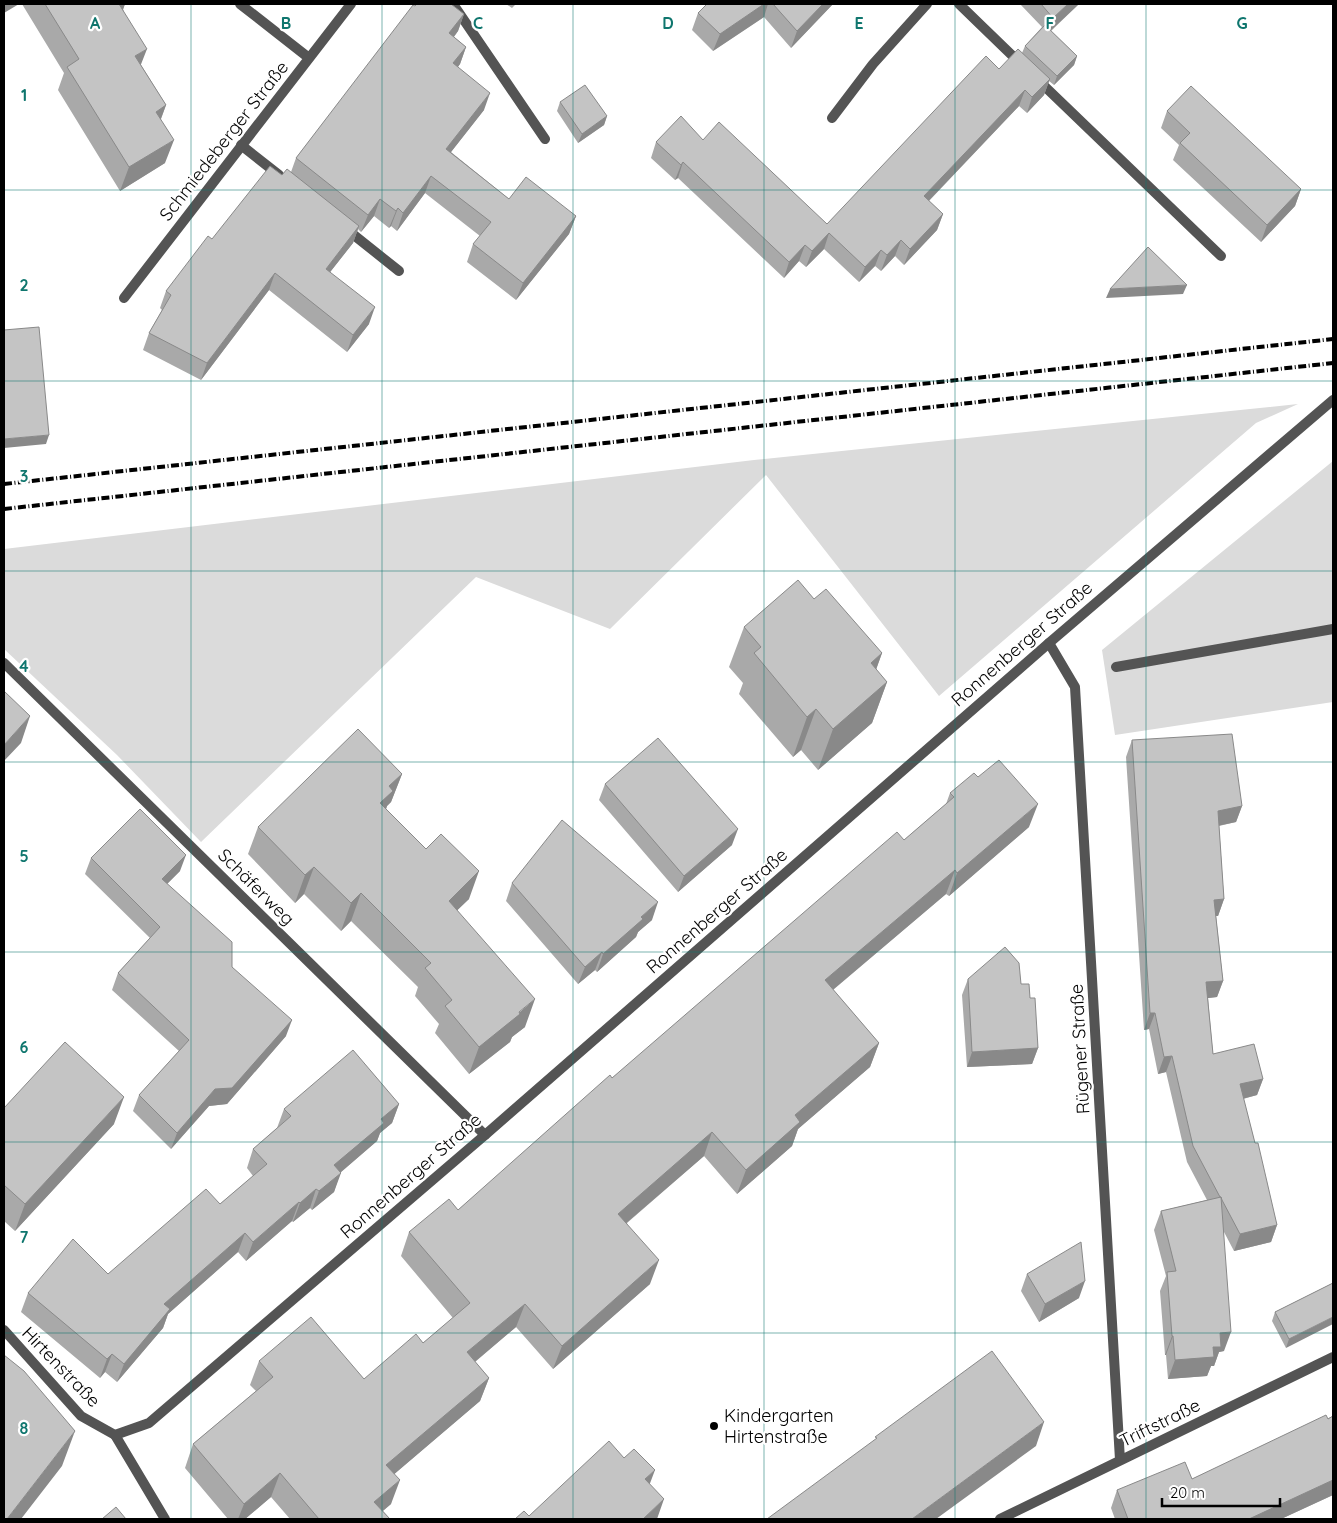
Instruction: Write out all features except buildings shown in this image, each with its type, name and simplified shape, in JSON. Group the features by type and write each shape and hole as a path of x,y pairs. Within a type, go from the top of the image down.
{"street":[{"path":"240,4 309,58"},
{"name":"Schmiedeberger Straße","path":"124,298 351,4"},
{"path":"453,4 545,139"},
{"path":"832,118 873,64 927,4"},
{"path":"959,4 1221,256"},
{"path":"241,145 286,181"},
{"path":"338,223 399,271"},
{"name":"Ronnenberger Straße","path":"115,1435 149,1423 164,1412 1049,643 1285,439 1333,400"},
{"path":"1116,667 1333,629"},
{"name":"Rügener Straße","path":"1049,643 1076,688 1120,1460"},
{"name":"Schäferweg","path":"4,663 485,1135"},
{"name":"Hirtenstraße","path":"4,1330 81,1416 115,1435"},
{"name":"Triftstraße","path":"1000,1519 1333,1357"},
{"path":"115,1435 165,1519"}],"shaded area":[{"path":"1298,404 1256,423 939,696 766,475 610,629 476,577 201,842 117,755 4,649 4,549 754,460"},
{"path":"1333,461 1333,702 1115,735 1102,650"}],"railway":[{"path":"4,484 1333,339"},
{"path":"4,509 1333,363"}],"place":[{"name":"Kindergarten Hirtenstraße","path":"714,1426"}]}
